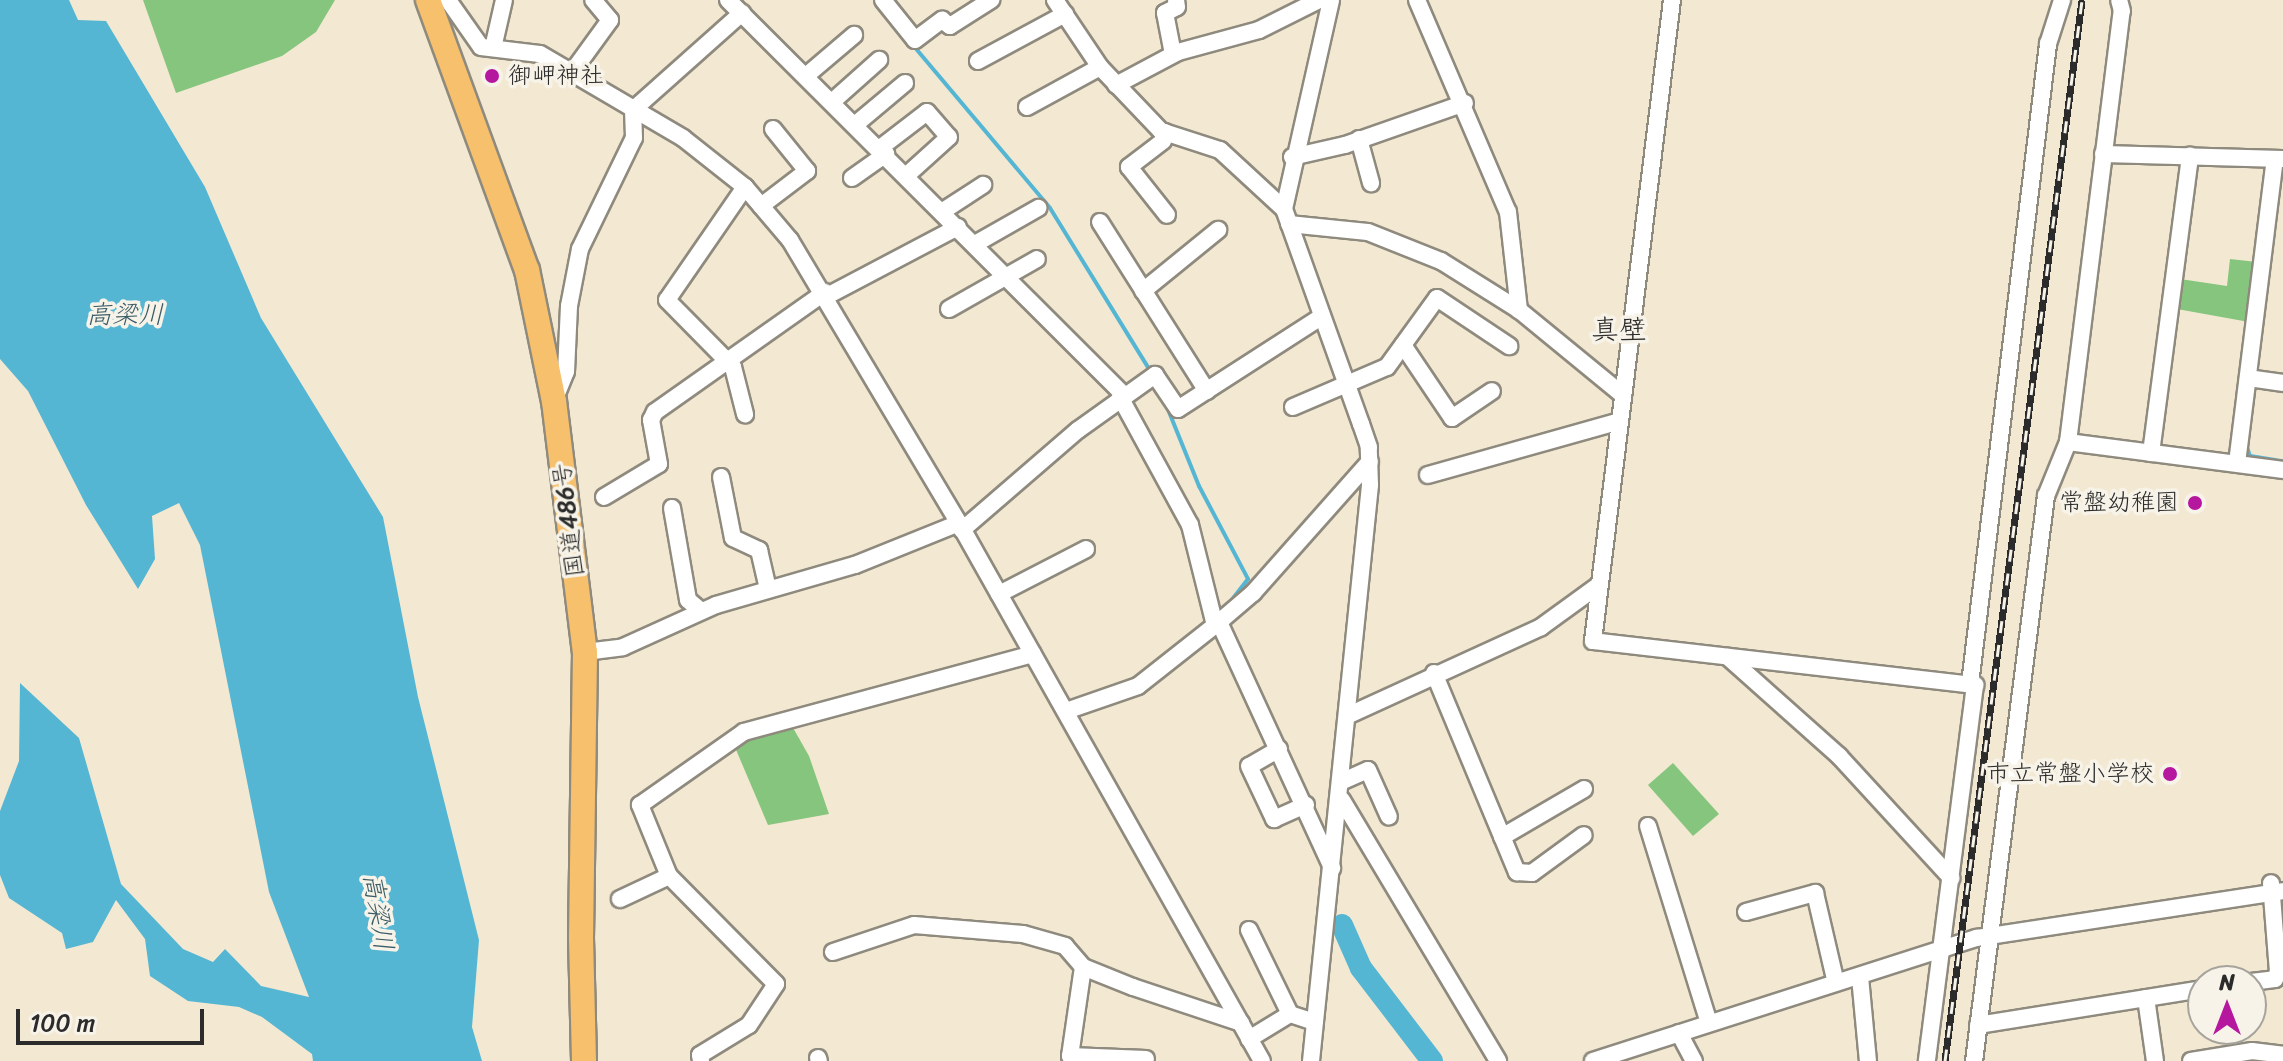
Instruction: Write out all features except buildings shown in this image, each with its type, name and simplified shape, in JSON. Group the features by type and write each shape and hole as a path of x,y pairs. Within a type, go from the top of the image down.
{"highway":[{"name":"国道486号","path":"428,0 527,270 554,401 585,652 584,1061"}],"street":[{"path":"448,0 471,38 493,48 540,54 573,71 683,138 745,187 761,206 826,294 961,526 1262,1061"},
{"path":"493,48 504,0"},
{"path":"573,71 610,20 593,0"},
{"path":"728,0 943,211 1122,396 1190,525 1217,624 1306,805 1332,870"},
{"path":"883,0 915,40 942,20 950,26 991,0"},
{"path":"1173,54 1165,13 1177,7 1176,0"},
{"path":"1116,85 1173,54 1259,30 1319,0"},
{"path":"1311,1061 1343,781 1370,461 1346,383 1286,217 1292,157 1331,0"},
{"path":"1417,0 1465,103 1508,212 1519,310"},
{"path":"1672,0 1593,641 1975,685 1927,1061"},
{"path":"1970,684 2048,44 2062,0"},
{"path":"1974,1061 2046,496 2068,442 2122,11 2119,0"},
{"path":"978,61 1064,6 1100,67 1165,132 1220,150 1286,217 1396,242 1441,261 1519,310 1623,395"},
{"path":"633,110 742,13"},
{"path":"807,75 854,35"},
{"path":"833,101 879,60"},
{"path":"1027,107 1100,67"},
{"path":"856,124 905,83"},
{"path":"1292,157 1359,139 1465,103"},
{"path":"554,401 566,372 569,306 580,249 634,138 633,110"},
{"path":"852,178 927,112 949,137 907,175"},
{"path":"761,206 807,171 773,129"},
{"path":"1165,132 1163,141 1129,167 1167,215"},
{"path":"1359,139 1371,183"},
{"path":"2103,154 2279,159 2237,463"},
{"path":"2151,453 2190,156"},
{"path":"943,211 983,185"},
{"path":"745,187 667,300 733,367 745,414"},
{"path":"975,244 1038,208"},
{"path":"1100,222 1207,391"},
{"path":"604,497 659,464 652,416 726,358 826,294 958,227"},
{"path":"1143,291 1218,230"},
{"path":"949,309 1037,259"},
{"path":"1293,407 1387,367 1437,298 1509,346"},
{"path":"585,652 623,647 701,611 768,588 855,565 961,526 1122,396 1152,377 1178,409 1321,317"},
{"path":"1403,345 1452,418 1492,391"},
{"path":"2248,378 2283,383"},
{"path":"1428,475 1620,421"},
{"path":"2068,442 2283,470"},
{"path":"1066,711 1138,686 1217,624 1253,593 1370,461"},
{"path":"721,477 733,538 759,550 768,588"},
{"path":"672,508 688,600 701,611"},
{"path":"999,594 1086,549"},
{"path":"1349,715 1434,673 1541,627 1599,585"},
{"path":"701,1061 700,1055 749,1025 776,984 669,876 640,805 744,732 1033,654"},
{"path":"1726,656 1839,756 1951,878"},
{"path":"1434,673 1517,872 1527,875 1584,835"},
{"path":"1279,749 1249,766 1274,819 1306,805"},
{"path":"1343,781 1368,770 1389,817"},
{"path":"1502,837 1584,789"},
{"path":"1341,798 1498,1061"},
{"path":"1648,826 1709,1023"},
{"path":"620,899 669,876"},
{"path":"1593,1061 1989,936 2279,888 2278,972 2275,979 2267,980"},
{"path":"1746,912 1815,893 1836,983"},
{"path":"833,952 903,927 935,926 1036,937 1065,946 1083,967 1241,1023"},
{"path":"1249,930 1290,1014 1315,1022"},
{"path":"1083,967 1070,1056 1146,1059"},
{"path":"1860,977 1868,1061"},
{"path":"1978,1025 2187,992"},
{"path":"2146,998 2155,1061"},
{"path":"1249,1039 1290,1014"},
{"path":"1679,1033 1694,1061"},
{"path":"2191,1061 2252,1051 2283,1055"}],"green space":[{"path":"143,0 335,0 316,32 282,56 176,93"},
{"path":"2230,259 2257,262 2249,322 2177,309 2180,279 2227,286"},
{"path":"788,719 809,756 829,814 768,825 734,745"},
{"path":"1673,763 1719,814 1693,836 1648,785"}],"water":[{"name":"高梁川","path":"0,0 69,0 78,20 106,21 205,187 261,318 383,517 418,697 479,940 472,1027 482,1061 313,1061 312,1054 262,1017 239,1007 188,1001 150,976 145,939 116,900 93,942 66,949 62,933 9,898 0,875 0,811 19,761 20,683 79,738 121,884 183,949 213,962 225,949 261,986 309,997 269,892 200,545 179,503 152,516 155,559 138,589 86,505 28,391 0,359"}],"waterway":[{"path":"912,44 1050,208 1151,372"},
{"path":"1165,402 1199,486 1248,579 1229,603"},
{"path":"2247,447 2250,456 2283,461"},
{"path":"1288,753 1320,825"},
{"path":"1342,925 1361,968 1432,1061"}],"railway":[{"path":"1945,1061 2082,0"}],"place":[{"name":"御岬神社","path":"492,76"},
{"name":"常盤幼稚園","path":"2195,503"},
{"name":"市立常盤小学校","path":"2170,774"}],"district":[{"name":"真壁","path":"1619,330"}]}
